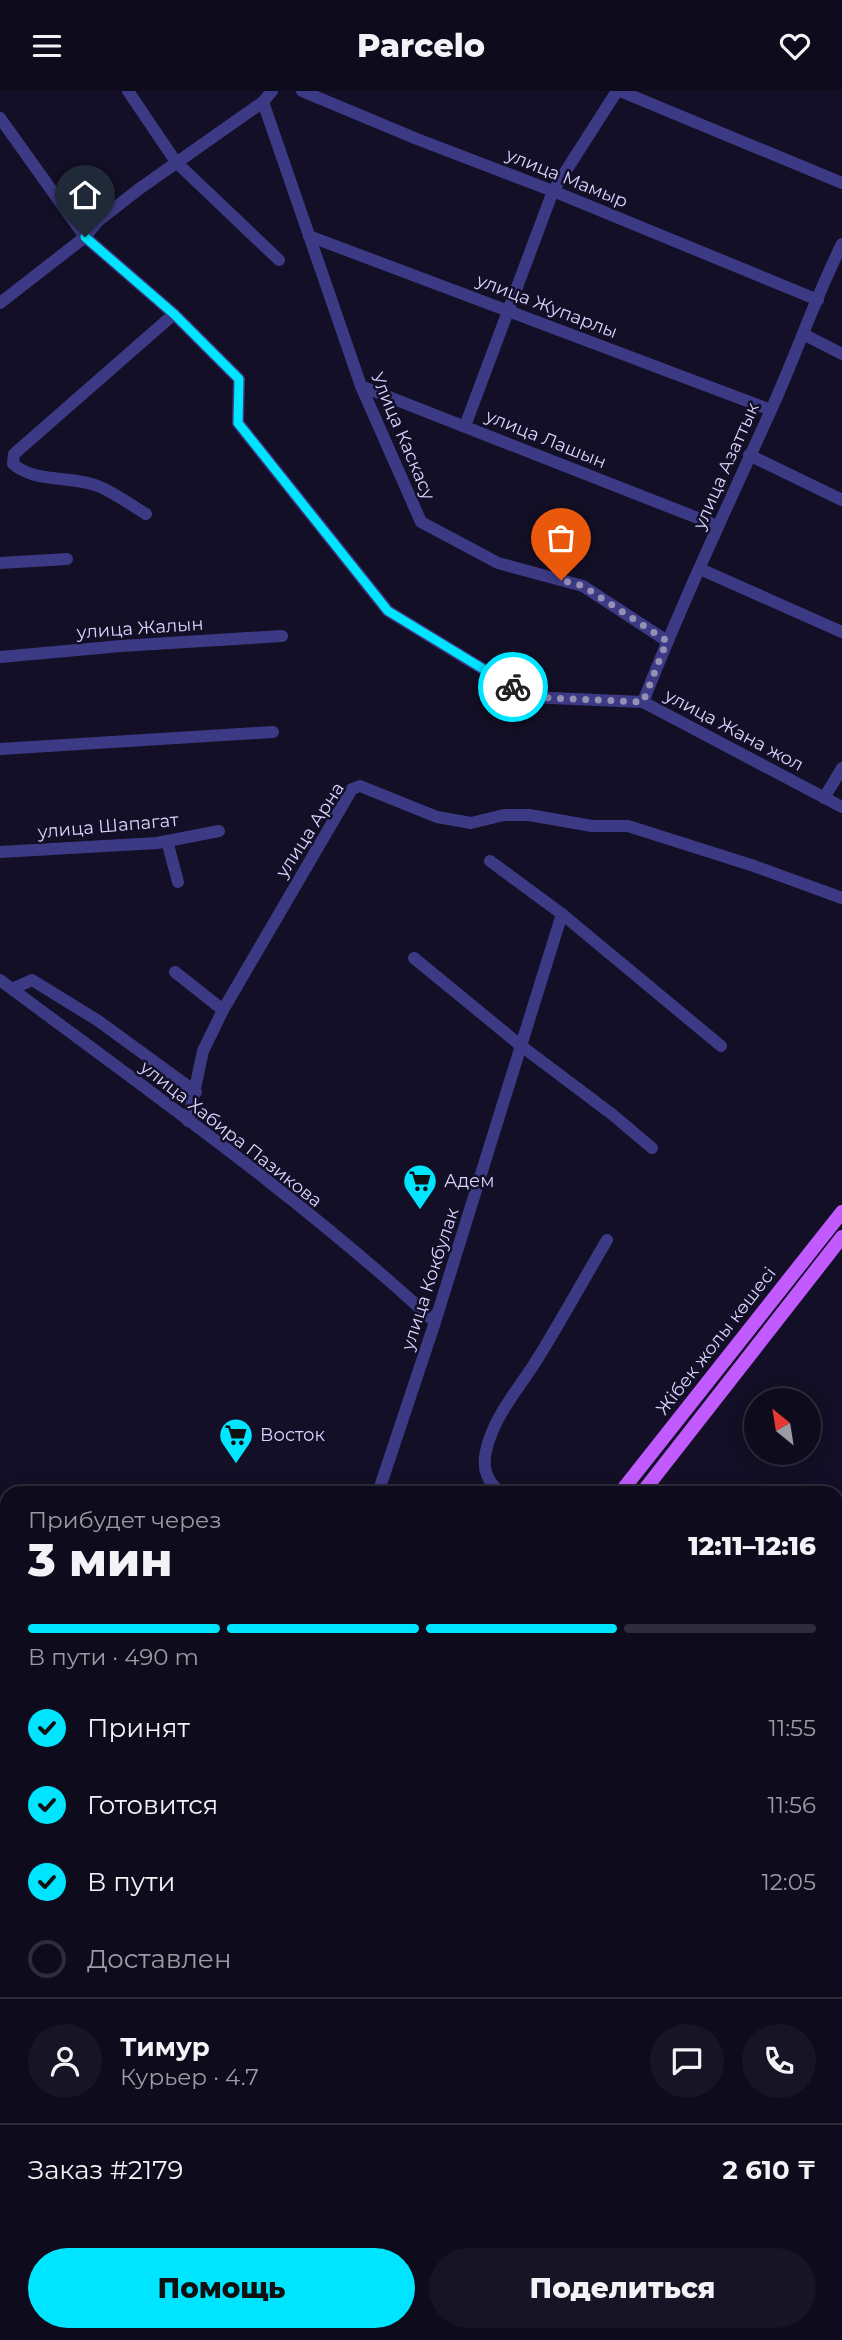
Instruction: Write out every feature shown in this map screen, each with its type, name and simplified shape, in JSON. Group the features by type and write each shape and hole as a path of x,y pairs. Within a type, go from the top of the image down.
{"main road":[{"name":"Жібек жолы көшесі","path":"626,1486 842,1212"},
{"name":"Жібек жолы көшесі","path":"647,1486 842,1237"}],"street":[{"path":"128,91 176,162 279,260"},
{"path":"0,303 85,237 98,221 176,162 263,102 272,91"},
{"name":"улица Мамыр","path":"302,91 818,300"},
{"path":"466,426 553,191 618,91 842,183"},
{"name":"Улица Каскасу","path":"263,102 361,386 421,522 498,563 583,586 667,641"},
{"name":"улица Жана жол","path":"0,118 85,237 174,314 239,379 238,423 388,611 529,697 643,702 842,807"},
{"name":"улица Жупарлы","path":"309,236 771,410"},
{"name":"улица Азаттык","path":"643,702 667,641 841,248"},
{"path":"146,513 97,485 47,478 20,470 13,464 14,454 174,314"},
{"path":"803,334 842,354"},
{"name":"улица Лашын","path":"361,386 718,526"},
{"path":"749,455 842,500"},
{"path":"0,563 67,559"},
{"path":"700,569 842,632"},
{"name":"улица Жалын","path":"0,657 282,636"},
{"path":"0,749 273,732"},
{"path":"824,798 842,768"},
{"name":"улица Арна","path":"188,1121 203,1051 223,1010 352,789 360,786 437,817 471,823 504,815 529,815 592,826 628,826 751,865 842,898"},
{"name":"улица Шапагат","path":"0,852 167,841 219,831"},
{"path":"167,841 178,882"},
{"path":"490,862 562,914 721,1046"},
{"name":"улица Кокбулак","path":"380,1486 435,1322 562,914"},
{"path":"414,958 652,1148"},
{"path":"175,972 223,1010"},
{"name":"улица Хабира Пазикова","path":"0,980 279,1190 403,1292 435,1322"},
{"path":"12,989 32,980 97,1020 196,1091"},
{"path":"494,1486 485,1470 486,1450 506,1403 533,1366 607,1240"}],"way so far":[{"path":"513,687 529,697 643,702 667,641 583,586 561,580"}],"place":[{"name":"Адем","path":"420,1211"},
{"name":"Восток","path":"236,1465"}],"route":[{"path":"85,237 174,314 239,379 238,423 388,611 513,687"}]}
